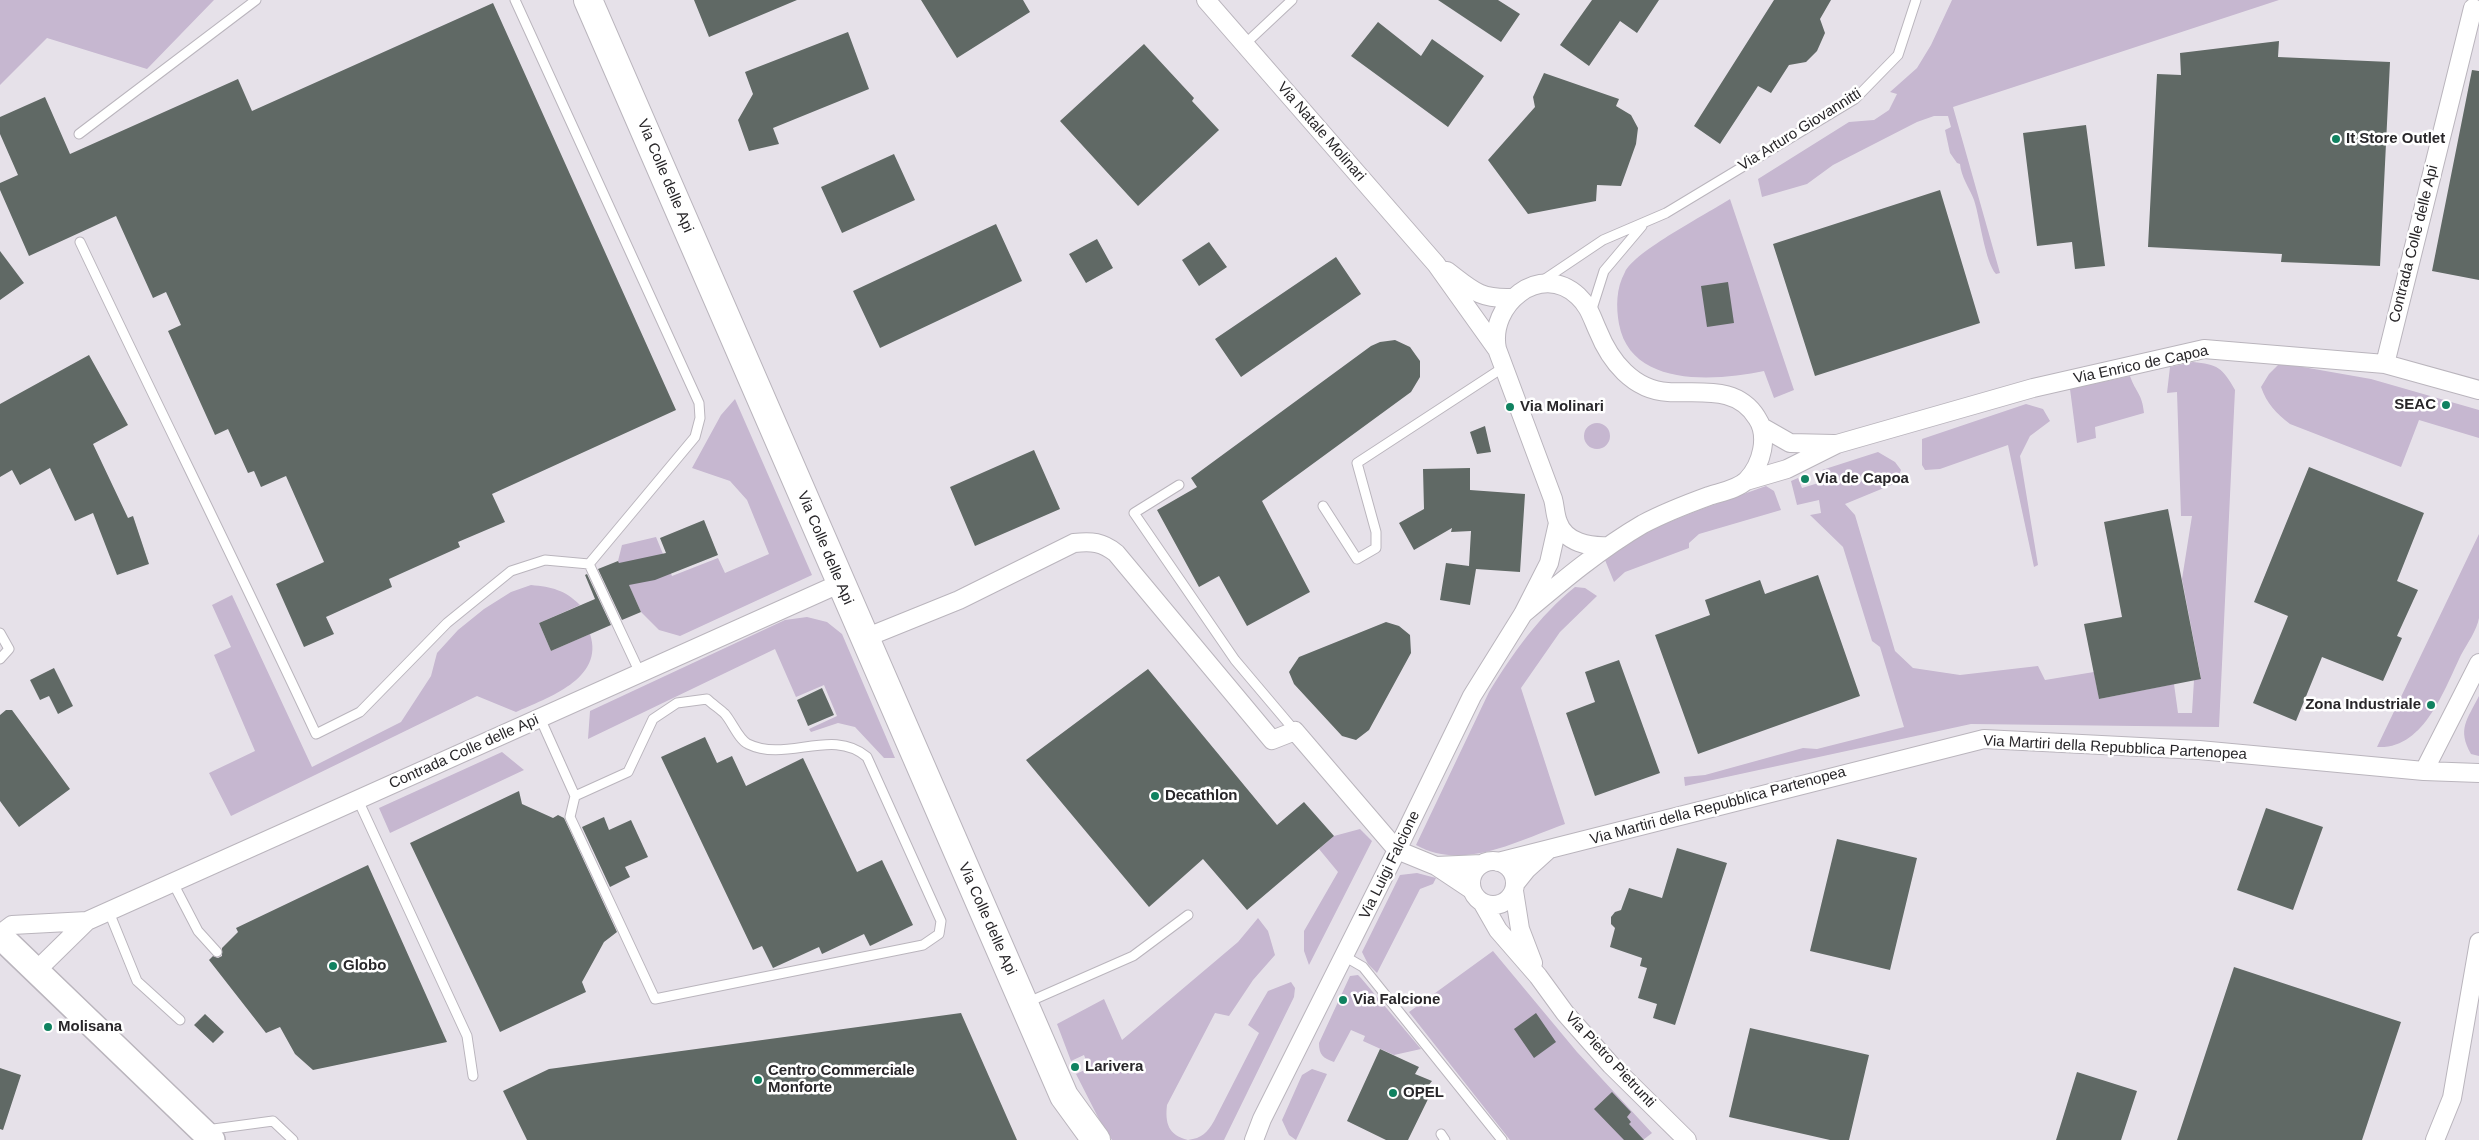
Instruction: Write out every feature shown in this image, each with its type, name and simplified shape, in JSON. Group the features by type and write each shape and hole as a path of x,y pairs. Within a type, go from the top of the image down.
{"main road":[{"name":"Via Colle delle Api","path":"588,0 1064,1096 1096,1140"},
{"path":"0,935 207,1135"},
{"name":"Via Colle delle Api","path":"1064,1096 1072,1140"}],"street":[{"name":"Via Natale Molinari","path":"1206,0 1436,264 1497,349"},
{"name":"Contrada Colle delle Api","path":"2385,364 2471,6"},
{"name":"Via Natale Molinari","path":"1436,264 1478,294 1492,299 1511,298"},
{"path":"1609,546 1591,547 1577,541 1569,537 1558,523 1553,499 1497,349 1495,331 1503,310 1511,298 1538,284 1558,285 1569,289 1578,296 1591,312 1607,352 1630,378 1652,388 1667,392 1705,391 1727,395 1744,402 1751,409 1762,427 1764,439 1757,466 1746,481"},
{"name":"Via Enrico de Capoa","path":"1609,546 1644,524 1678,507 1746,481 1788,469 1837,444 2033,388 2204,349 2385,364 2479,390"},
{"name":"Via Enrico de Capoa","path":"1762,427 1790,443 1837,444"},
{"name":"Via Luigi Falcione","path":"1254,1140 1262,1119 1398,850 1472,696 1523,614 1549,563 1558,523"},
{"path":"864,638 959,600 1074,543 1090,541 1104,544 1116,553 1272,740 1295,731 1398,850"},
{"name":"Via Luigi Falcione","path":"1523,614 1566,577 1609,546"},
{"name":"Contrada Colle delle Api","path":"0,935 12,925 87,921 109,912 841,583"},
{"path":"2424,771 2479,663"},
{"name":"Via Martiri della Repubblica Partenopea","path":"1490,863 1517,855 1548,850 1655,820 1984,739 2199,750 2424,771 2479,773"},
{"name":"Via Pietro Pietrunti","path":"1398,850 1436,866 1477,896 1498,930 1538,976 1565,1013 1611,1065 1687,1140"},
{"name":"Via Martiri della Repubblica Partenopea","path":"1514,888 1527,869 1548,850"},
{"path":"1490,863 1510,869 1514,888 1504,903 1496,905 1477,896 1472,875 1490,863"},
{"name":"Via Pietro Pietrunti","path":"1436,866 1490,863"},
{"name":"Via Pietro Pietrunti","path":"1514,888 1520,929 1538,976"},
{"name":"Contrada Colle delle Api","path":"37,970 87,921"},
{"path":"2435,1140 2452,1098 2479,942"},
{"name":"Via Luigi Falcione","path":"1244,1140 1262,1119"}],"lane":[{"path":"79,134 256,0"},
{"path":"515,0 699,403 700,418 694,437 589,564"},
{"path":"1244,45 1292,0"},
{"name":"Via Arturo Giovannitti","path":"1538,284 1604,240 1666,213 1855,99 1898,55 1916,0"},
{"name":"Via Arturo Giovannitti","path":"1591,312 1604,271 1644,224"},
{"path":"80,242 195,485 246,584 316,734 360,712 447,623 511,571 545,560 589,564"},
{"path":"1323,506 1357,559 1376,548 1376,532 1357,463 1504,367"},
{"path":"1179,486 1134,513 1235,660 1295,731"},
{"path":"589,564 640,673"},
{"path":"0,633 9,649 0,658"},
{"path":"540,718 575,796 570,817 655,999 923,945 939,934 941,922 867,757 857,748 842,744 768,750 746,744 724,713 707,699 678,704 653,719 628,772 575,796"},
{"path":"358,800 467,1036 473,1076"},
{"path":"173,883 198,931 217,952"},
{"path":"109,912 137,981 180,1020"},
{"path":"1024,1004 1133,956 1188,915"},
{"path":"1344,956 1363,967 1502,1140"},
{"path":"207,1135 273,1121 293,1140"}],"shaded area":[{"path":"0,0 214,0 147,69 47,38 0,85"},
{"path":"1952,0 2279,0 1953,107 2000,273 1996,274 1986,250 1974,200 1960,164 1957,163 1950,153 1945,130 1951,127 1948,116 1934,116 1917,122 1833,165 1807,184 1762,197 1758,179 1849,122 1874,120 1889,110 1897,94 1890,92 1917,68 1931,45"},
{"path":"1730,199 1794,390 1774,398 1764,371 1723,377 1700,377 1678,375 1657,370 1640,360 1627,345 1619,324 1617,311 1618,291 1622,278 1631,263 1673,233"},
{"path":"2193,362 2208,364 2218,368 2227,377 2235,390 2219,727 1971,724 1685,786 1684,777 1705,775 1803,748 1817,749 1904,727 1880,647 1872,641 1843,547 1810,515 1821,513 1819,500 1797,505 1791,481 1798,478 1802,488 1825,481 1822,470 1878,452 1895,462 1901,470 1896,483 1845,504 1855,515 1895,651 1913,668 1960,675 2038,666 2045,680 2094,672 2099,699 2174,684 2178,713 2192,713 2194,680 2201,678 2182,579 2192,516 2181,516 2177,392 2167,393 2170,367"},
{"path":"2280,363 2371,379 2479,410 2479,438 2419,420 2401,467 2290,424 2285,420 2269,403 2261,387 2269,374"},
{"path":"2130,376 2140,397 2144,413 2095,427 2096,438 2077,443 2070,389"},
{"path":"735,399 812,575 680,636 659,630 641,612 618,561 622,545 656,537 672,576 718,558 725,573 769,554 747,500 730,481 692,468 721,415"},
{"path":"2026,404 2043,409 2050,421 2030,436 2020,456 2038,565 2034,567 2008,445 1940,469 1925,470 1922,465 1922,439"},
{"path":"1597,423 1606,427 1610,436 1606,445 1597,449 1588,445 1584,436 1588,427"},
{"path":"1766,486 1774,491 1781,510 1699,534 1689,543 1689,548 1625,572 1614,582 1605,560 1647,531"},
{"path":"2479,534 2479,618 2474,632 2439,700 2420,728 2408,739 2393,745 2377,747"},
{"path":"531,585 558,590 580,605 539,623 551,651 590,634 592,650 589,663 581,675 570,685 516,712 477,696 231,816 209,773 255,751 214,655 231,647 212,605 232,595 312,767 401,722 431,676 437,653 458,630 484,609 511,592"},
{"path":"1575,587 1585,588 1597,596 1560,632 1521,688 1565,824 1510,845 1472,854 1434,853 1416,845 1489,692 1538,623"},
{"path":"807,617 827,622 842,634 895,758 884,758 855,727 838,723 811,732 809,729 837,716 824,685 796,697 775,649 588,739 590,711 785,620"},
{"path":"2479,696 2479,756 2471,754 2464,731"},
{"path":"502,752 524,770 390,833 379,808"},
{"path":"1360,829 1372,841 1309,965 1304,951 1304,931 1338,872 1319,849 1334,836"},
{"path":"1417,873 1436,878 1433,884 1420,889 1377,973 1368,964 1362,952 1400,875"},
{"path":"1258,918 1268,931 1275,955 1253,980 1229,1016 1215,1013 1167,1105 1167,1123 1169,1127 1176,1135 1188,1140 1112,1140 1104,1129 1076,1074 1089,1068 1084,1055 1071,1061 1057,1024 1104,999 1122,1040 1238,942"},
{"path":"1493,951 1577,1052 1652,1133 1643,1140 1510,1140 1409,1012"},
{"path":"1358,975 1421,1049 1394,1055 1363,1041 1365,1036 1351,1030 1334,1062 1322,1055 1319,1043 1350,976"},
{"path":"1291,982 1295,988 1294,997 1224,1140 1188,1140 1204,1134 1214,1121 1259,1033 1248,1025 1268,991"},
{"path":"1312,1069 1327,1074 1296,1140 1289,1135 1282,1120 1302,1075"}],"building":[{"path":"694,0 797,0 709,37"},
{"path":"921,0 1023,0 1030,12 957,58"},
{"path":"1438,0 1498,0 1520,14 1501,42"},
{"path":"1592,0 1659,0 1637,33 1620,21 1589,66 1560,45"},
{"path":"1774,0 1831,0 1820,19 1825,33 1817,51 1806,62 1789,65 1771,93 1758,86 1720,144 1694,126"},
{"path":"493,3 676,410 492,494 505,522 458,542 460,547 389,579 392,587 326,617 334,634 304,647 276,584 324,562 286,476 261,487 254,471 248,473 228,429 215,435 168,331 181,325 166,292 153,298 116,216 29,256 0,190 0,183 18,175 0,134 0,117 45,97 70,154 238,79 252,111"},
{"path":"1378,22 1421,56 1432,39 1484,76 1448,127 1351,56"},
{"path":"848,32 869,89 773,128 779,144 749,151 738,120 753,94 745,72"},
{"path":"2279,41 2278,57 2390,62 2380,266 2281,262 2282,254 2148,247 2157,74 2181,75 2180,53"},
{"path":"1144,44 1194,98 1192,101 1219,130 1138,206 1060,121"},
{"path":"2472,70 2479,71 2479,280 2432,271"},
{"path":"1544,73 1619,99 1616,106 1631,115 1638,128 1636,144 1621,186 1597,185 1596,201 1528,214 1488,160 1535,107 1533,97"},
{"path":"2086,125 2105,266 2075,269 2072,242 2037,246 2023,133"},
{"path":"894,154 915,200 842,233 821,187"},
{"path":"1940,190 1980,323 1815,376 1773,244"},
{"path":"996,224 1022,281 880,348 853,291"},
{"path":"1097,239 1113,268 1086,283 1069,254"},
{"path":"1209,242 1227,267 1199,286 1182,260"},
{"path":"0,251 24,283 0,300"},
{"path":"1336,257 1361,294 1241,377 1215,339"},
{"path":"1728,282 1734,323 1707,327 1701,286"},
{"path":"1395,340 1410,347 1420,361 1420,377 1411,392 1262,501 1310,592 1247,626 1219,576 1199,587 1157,510 1197,487 1191,478 1371,346 1380,342"},
{"path":"89,355 128,425 93,444 128,518 133,516 149,564 117,575 93,513 75,521 50,468 20,485 12,470 0,477 0,404"},
{"path":"1485,426 1491,452 1477,454 1470,432"},
{"path":"1034,450 1060,509 975,546 950,487"},
{"path":"2309,467 2424,513 2397,581 2418,590 2397,636 2402,638 2383,681 2322,657 2296,721 2253,703 2288,616 2254,602"},
{"path":"1470,468 1470,490 1525,494 1520,572 1476,569 1470,605 1440,600 1446,563 1469,566 1471,531 1451,532 1452,528 1414,550 1399,523 1424,509 1423,469"},
{"path":"2168,509 2201,679 2099,699 2084,624 2122,617 2104,522"},
{"path":"704,520 718,555 655,580 629,585 641,612 622,620 598,569 618,561 619,563 666,553 660,538"},
{"path":"587,574 611,625 551,651 539,623 595,599 585,575"},
{"path":"1818,575 1860,696 1698,754 1655,635 1710,615 1705,600 1760,580 1765,594"},
{"path":"1386,622 1399,626 1410,635 1411,653 1369,730 1356,740 1342,736 1294,684 1289,672 1299,657"},
{"path":"1619,660 1660,773 1595,796 1566,713 1595,702 1585,672"},
{"path":"54,668 73,706 58,714 49,696 40,700 30,680"},
{"name":"Decathlon","path":"1148,669 1277,825 1304,802 1334,836 1247,910 1203,859 1149,907 1026,760"},
{"path":"822,688 834,715 808,726 797,700"},
{"path":"6,710 12,710 70,789 19,827 0,801 0,715"},
{"path":"705,737 717,763 732,756 746,786 803,758 857,872 882,860 913,925 870,946 864,934 822,954 819,947 773,968 762,946 753,950 661,757"},
{"path":"519,791 522,804 553,818 558,815 564,818 617,932 604,942 582,982 586,992 500,1032 410,843"},
{"path":"2266,808 2323,827 2293,910 2237,890"},
{"path":"604,817 609,830 631,820 648,857 625,867 630,877 610,887 582,827"},
{"path":"1837,839 1917,858 1890,970 1810,951"},
{"path":"1677,848 1727,863 1675,1025 1653,1018 1657,1004 1638,998 1647,968 1640,966 1642,958 1610,947 1615,928 1611,924 1611,917 1615,912 1621,910 1629,888 1662,898"},
{"name":"Globo","path":"368,865 447,1042 313,1070 295,1054 280,1027 266,1033 209,960 213,956 218,958 222,956 222,948 238,932 236,928"},
{"path":"2234,967 2401,1022 2362,1140 2177,1140"},
{"name":"Centro Commerciale Monforte","path":"961,1013 1017,1140 527,1140 503,1091 549,1069"},
{"path":"1536,1013 1556,1042 1534,1058 1514,1029"},
{"path":"205,1014 224,1032 213,1043 194,1025"},
{"path":"1750,1028 1869,1055 1849,1140 1830,1140 1729,1117"},
{"name":"OPEL","path":"1380,1049 1419,1067 1415,1074 1432,1081 1424,1091 1430,1095 1408,1140 1386,1140 1347,1121"},
{"path":"0,1068 21,1075 3,1130 0,1129"},
{"path":"2077,1072 2137,1091 2121,1140 2056,1140"},
{"path":"1612,1092 1631,1112 1627,1117 1631,1122 1629,1124 1644,1140 1624,1140 1594,1109"}],"place":[{"name":"It Store Outlet","path":"2336,139"},
{"name":"SEAC","path":"2446,405"},
{"name":"Via Molinari","path":"1510,407"},
{"name":"Via de Capoa","path":"1805,479"},
{"name":"Zona Industriale","path":"2431,705"},
{"name":"Decathlon","path":"1155,796"},
{"name":"Globo","path":"333,966"},
{"name":"Via Falcione","path":"1343,1000"},
{"name":"Molisana","path":"48,1027"},
{"name":"Larivera","path":"1075,1067"},
{"name":"Centro Commerciale Monforte","path":"758,1080"},
{"name":"OPEL","path":"1393,1093"}]}
